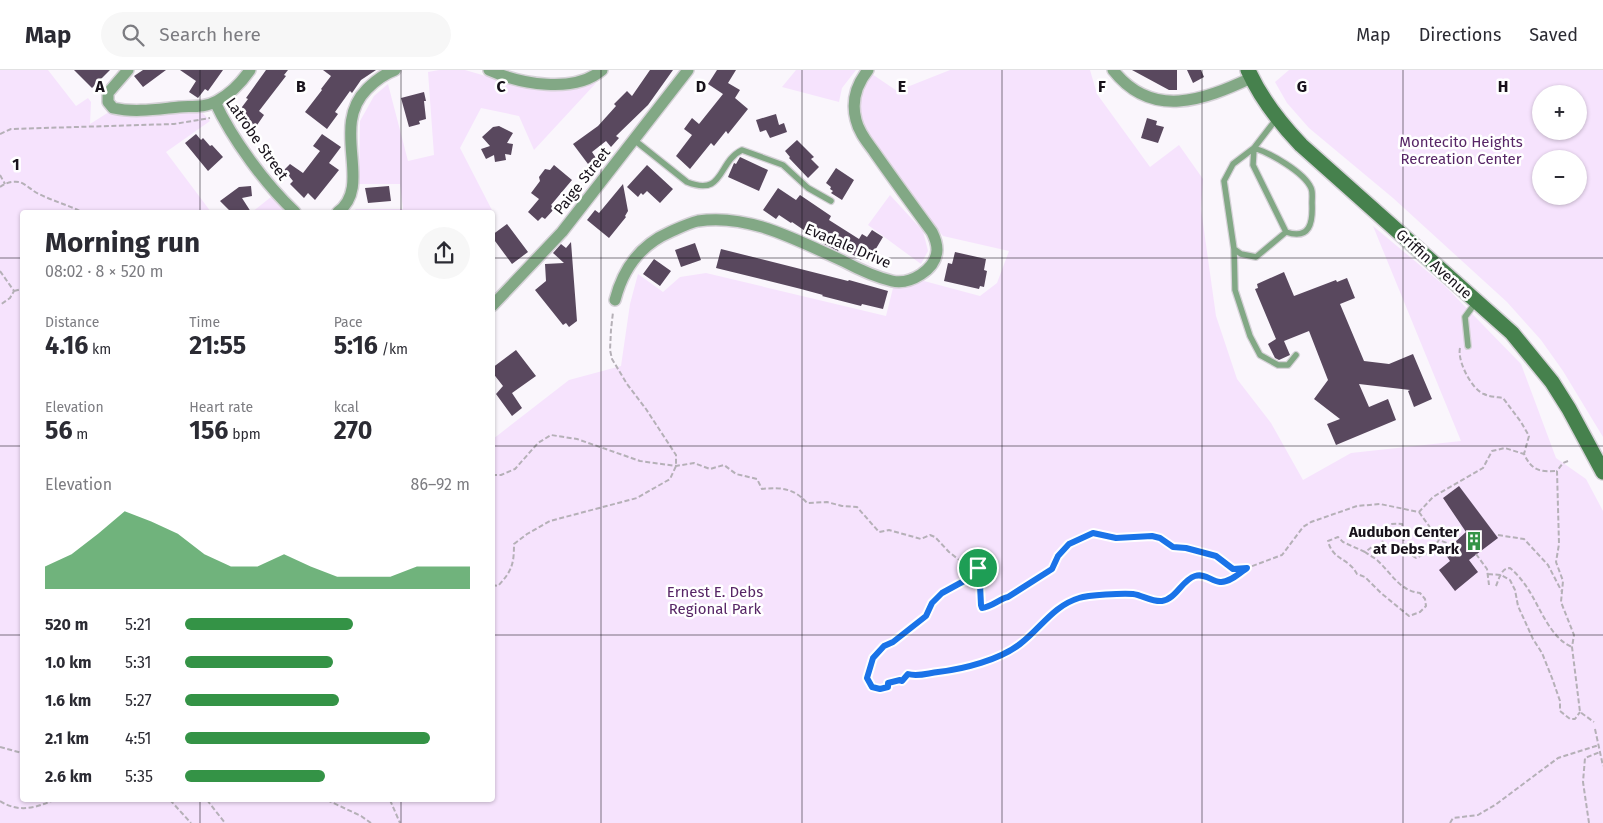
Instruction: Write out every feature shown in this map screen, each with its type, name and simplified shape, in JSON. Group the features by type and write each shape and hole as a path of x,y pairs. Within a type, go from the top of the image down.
{"street":[{"name":"Latrobe Street","path":"128,70 108,93 108,102 113,108 159,110 200,106 215,102 222,117 260,174 283,201 294,210"},
{"path":"215,102 234,90 250,70"},
{"path":"340,210 348,203 352,191 353,175 350,133 353,109 360,96 372,83 395,70"},
{"path":"488,70 514,80 558,84 588,80 602,70"},
{"name":"Paige Street","path":"495,303 562,232 688,70"},
{"name":"Evadale Drive","path":"615,300 627,268 648,244 662,235 697,221 732,220 758,226 866,272 892,281 903,282 914,279 926,271 933,262 937,252 936,240 885,168 856,122 854,109 855,94 859,81 868,70"},
{"path":"1113,70 1121,80 1134,90 1163,101 1179,102 1213,94 1250,74"},
{"name":"Griffin Avenue","path":"1250,74 1277,118 1301,145 1512,333 1552,382 1603,472"}],"lane":[{"path":"1277,118 1254,148 1233,164 1224,181 1234,249 1236,290 1250,336 1260,356 1278,365 1288,365 1296,355"},
{"path":"634,139 687,182 694,185 704,187 711,185 718,179 732,158 742,150 783,165 808,188 831,201"},
{"path":"1254,148 1253,165 1286,232"},
{"path":"1254,148 1267,152 1304,177 1312,189 1313,218 1309,229 1295,234 1286,232"},
{"path":"1234,249 1241,254 1256,258 1286,232"},
{"path":"1468,346 1466,317 1476,302"}],"path":[{"path":"0,134 11,129 174,124 222,117"},
{"path":"0,175 4,184"},
{"path":"0,186 17,182 22,183 44,197 78,210"},
{"path":"0,271 14,290"},
{"path":"14,290 20,290"},
{"path":"0,304 10,298 14,290"},
{"path":"495,586 498,586 509,574 514,560 514,544 527,534 550,521 637,498 670,479 676,466 676,455 646,409 617,370 612,359 610,350 611,330 615,300"},
{"path":"1468,346 1459,348 1459,359 1471,383 1482,394 1503,398 1521,422 1529,436 1524,454 1528,464 1542,472 1557,471"},
{"path":"495,475 501,475 515,469 538,443 551,436 577,439 640,461 676,466 694,463 710,469 724,465 736,474 757,480 762,489 785,488 800,495 807,503 827,502 857,507 879,532 889,530 921,539 930,535 935,537 963,563 970,562 978,568"},
{"path":"1419,512 1433,497 1483,468 1492,451 1505,448 1524,454"},
{"path":"1488,574 1501,575 1510,580 1515,590 1518,606 1533,639 1542,653 1552,678 1560,701 1560,711 1570,719 1575,719 1580,712 1572,647 1574,635 1561,602 1563,581 1556,562 1559,544 1557,471 1563,463 1568,461"},
{"path":"1247,568 1233,569 1216,556 1186,548 1173,547 1160,538 1152,536 1116,538 1093,533 1069,544 1058,556 1052,569 1008,597 982,608 980,585 984,568 981,566 964,581 942,593 932,603 926,616 893,642 884,646 873,658 867,678 872,687 880,689 888,687 888,683 902,681 908,674 915,676 969,668 1018,645 1051,613 1062,605 1080,597 1133,594 1161,601 1170,597 1194,576 1202,575 1221,582 1229,580 1247,568 1282,554 1297,534 1311,522 1357,506 1380,504 1419,512 1439,540 1452,545"},
{"path":"1365,552 1382,545 1384,540 1378,531 1392,523 1402,524 1403,543 1406,552 1416,558 1431,552 1439,540"},
{"path":"1498,535 1524,539 1548,565 1562,592"},
{"path":"1338,537 1343,542 1365,552 1377,560 1392,577 1410,592 1420,593 1426,606 1420,612 1409,616 1365,577 1358,574 1353,566 1330,550 1328,541 1338,537"},
{"path":"1476,554 1487,568 1489,585"},
{"path":"1496,586 1506,568 1510,568 1527,587 1555,633 1572,647"},
{"path":"1580,712 1594,722"},
{"path":"1595,729 1603,766"},
{"path":"1450,823 1453,818 1478,815 1495,805 1558,758 1599,745"},
{"path":"0,747 20,753"},
{"path":"1588,823 1583,782 1585,758 1600,752"},
{"path":"0,801 21,809 36,808 50,802"},
{"path":"172,802 191,823"},
{"path":"209,802 225,823"},
{"path":"331,802 361,816 371,823"},
{"path":"391,802 400,823"}],"green space":[{"name":"Ernest E. Debs Regional Park","path":"0,70 48,70 76,106 88,98 91,102 90,124 109,112 125,114 200,110 210,121 166,152 210,210 20,210 20,802 495,802 495,437 569,380 621,366 630,304 638,274 663,292 680,277 706,273 886,316 893,288 924,281 980,296 997,283 1009,251 943,236 923,213 877,148 858,115 858,95 872,74 897,91 950,70 1090,70 1097,94 1150,167 1179,145 1203,179 1201,209 1216,316 1237,379 1271,423 1303,480 1351,453 1461,441 1373,226 1446,287 1521,364 1556,458 1586,479 1603,511 1603,823 0,823"},
{"path":"465,70 527,88 561,89 596,83 534,150 519,116 481,108 460,148 492,210 355,210 403,209 400,184 359,184 360,121 374,96 388,84 408,161 434,155 428,72"},
{"path":"796,70 856,70 842,88 839,102 782,87"},
{"name":"Montecito Heights Recreation Center","path":"1289,70 1603,70 1603,437 1563,371 1541,340 1507,302 1393,198 1309,128 1287,103 1275,82"},
{"path":"890,195 923,231 928,251 921,264 868,225"},
{"path":"271,197 286,210 255,210"}],"building":[{"path":"74,70 110,70 92,88"},
{"path":"143,70 166,70 143,87 134,76"},
{"path":"180,70 223,70 208,91 205,89 198,98 189,92 196,81"},
{"path":"266,70 288,70 284,75 286,76 259,111 264,115 253,131 238,120 244,111 242,107 248,99 246,98"},
{"path":"323,70 376,70 361,80 352,93 350,91 335,112 338,114 327,129 305,112 331,76"},
{"path":"650,70 673,70 648,105 616,136 619,138 611,147 606,141 592,152 596,158 588,164 573,144 598,126 616,106 614,104 627,91 632,96"},
{"path":"717,70 736,70 728,83 740,90 735,98 748,109 728,134 726,131 714,146 711,143 690,169 676,156 692,135 684,129 692,118 699,124 723,94 708,84"},
{"path":"1132,70 1177,70 1177,90 1169,90"},
{"path":"1187,70 1201,70 1204,77 1193,83"},
{"path":"424,92 426,119 419,121 420,124 409,127 401,98"},
{"path":"776,114 779,125 784,123 787,132 770,138 766,130 760,132 756,120"},
{"path":"1147,118 1157,121 1156,125 1164,127 1158,143 1141,138"},
{"path":"499,126 513,133 507,143 513,144 511,155 505,154 506,160 495,162 494,155 486,159 481,149 490,146 482,137 493,127"},
{"path":"196,134 201,140 203,138 210,146 212,145 223,157 208,171 185,143"},
{"path":"322,134 341,147 329,163 339,170 315,200 308,193 304,198 290,184 293,181 284,170 290,164 303,173 320,151 313,146"},
{"path":"797,140 814,157 811,159 819,167 808,178 785,151"},
{"path":"740,157 768,170 759,191 728,177 734,163 736,164"},
{"path":"554,165 572,180 551,205 555,208 545,219 542,217 538,221 528,212 539,199 531,193 540,181 539,177 545,169 550,170"},
{"path":"647,165 673,189 660,203 647,191 643,195 641,193 638,197 627,187"},
{"path":"836,168 854,180 842,200 831,193 833,191 830,189 831,187 826,183"},
{"path":"623,184 628,211 626,217 609,238 587,220 595,210 599,213"},
{"path":"251,186 252,196 242,198 250,210 229,210 220,201 239,187"},
{"path":"389,186 391,201 368,203 365,188"},
{"path":"778,188 796,200 800,195 831,216 829,220 859,239 862,234 867,237 872,230 883,237 868,262 862,258 861,260 841,247 838,251 824,244 792,222 779,215 776,219 763,210"},
{"path":"507,224 528,252 512,264 495,241 495,233"},
{"path":"571,242 577,321 569,327 566,323 563,325 535,290 546,281 545,264 564,263 553,253 561,244 566,248"},
{"path":"695,243 701,260 681,267 675,250"},
{"path":"721,249 888,291 883,309 862,304 861,306 716,268"},
{"path":"955,252 986,259 984,270 987,271 984,287 980,286 979,289 944,281 948,263 952,264"},
{"path":"654,259 671,271 660,286 643,274"},
{"path":"1284,272 1294,296 1336,280 1337,282 1347,278 1355,298 1340,304 1364,361 1389,364 1413,354 1432,399 1414,407 1408,391 1410,390 1359,384 1369,407 1388,399 1396,420 1336,445 1327,424 1340,419 1314,399 1328,380 1309,331 1284,341 1290,355 1279,360 1275,358 1268,344 1276,339 1255,289 1258,288 1257,284"},
{"path":"516,350 536,376 512,393 522,408 512,416 496,394 503,386 495,376 495,366"},
{"name":"Audubon Center at Debs Park","path":"1459,486 1498,538 1469,560 1478,572 1455,591 1439,570 1450,561 1444,552 1466,532 1443,498"}],"place":[{"name":"Audubon Center at Debs Park","path":"1474,541"}],"route":[{"path":"1093,533 1116,538 1152,536 1160,538 1173,547 1198,550 1202,553 1216,556 1233,569 1247,568 1229,580 1221,582 1202,575 1194,576 1170,597 1161,601 1133,594 1080,597 1062,605 1051,613 1018,645 986,661 969,668 952,671 915,676 908,674 902,681 888,683 888,687 880,689 872,687 867,678 873,658 884,646 905,634 926,616 932,603 942,593 964,581 978,568 981,566 984,568 980,585 982,608 990,606 1001,598 1008,597 1052,569 1058,556 1069,544 1093,533"}]}
